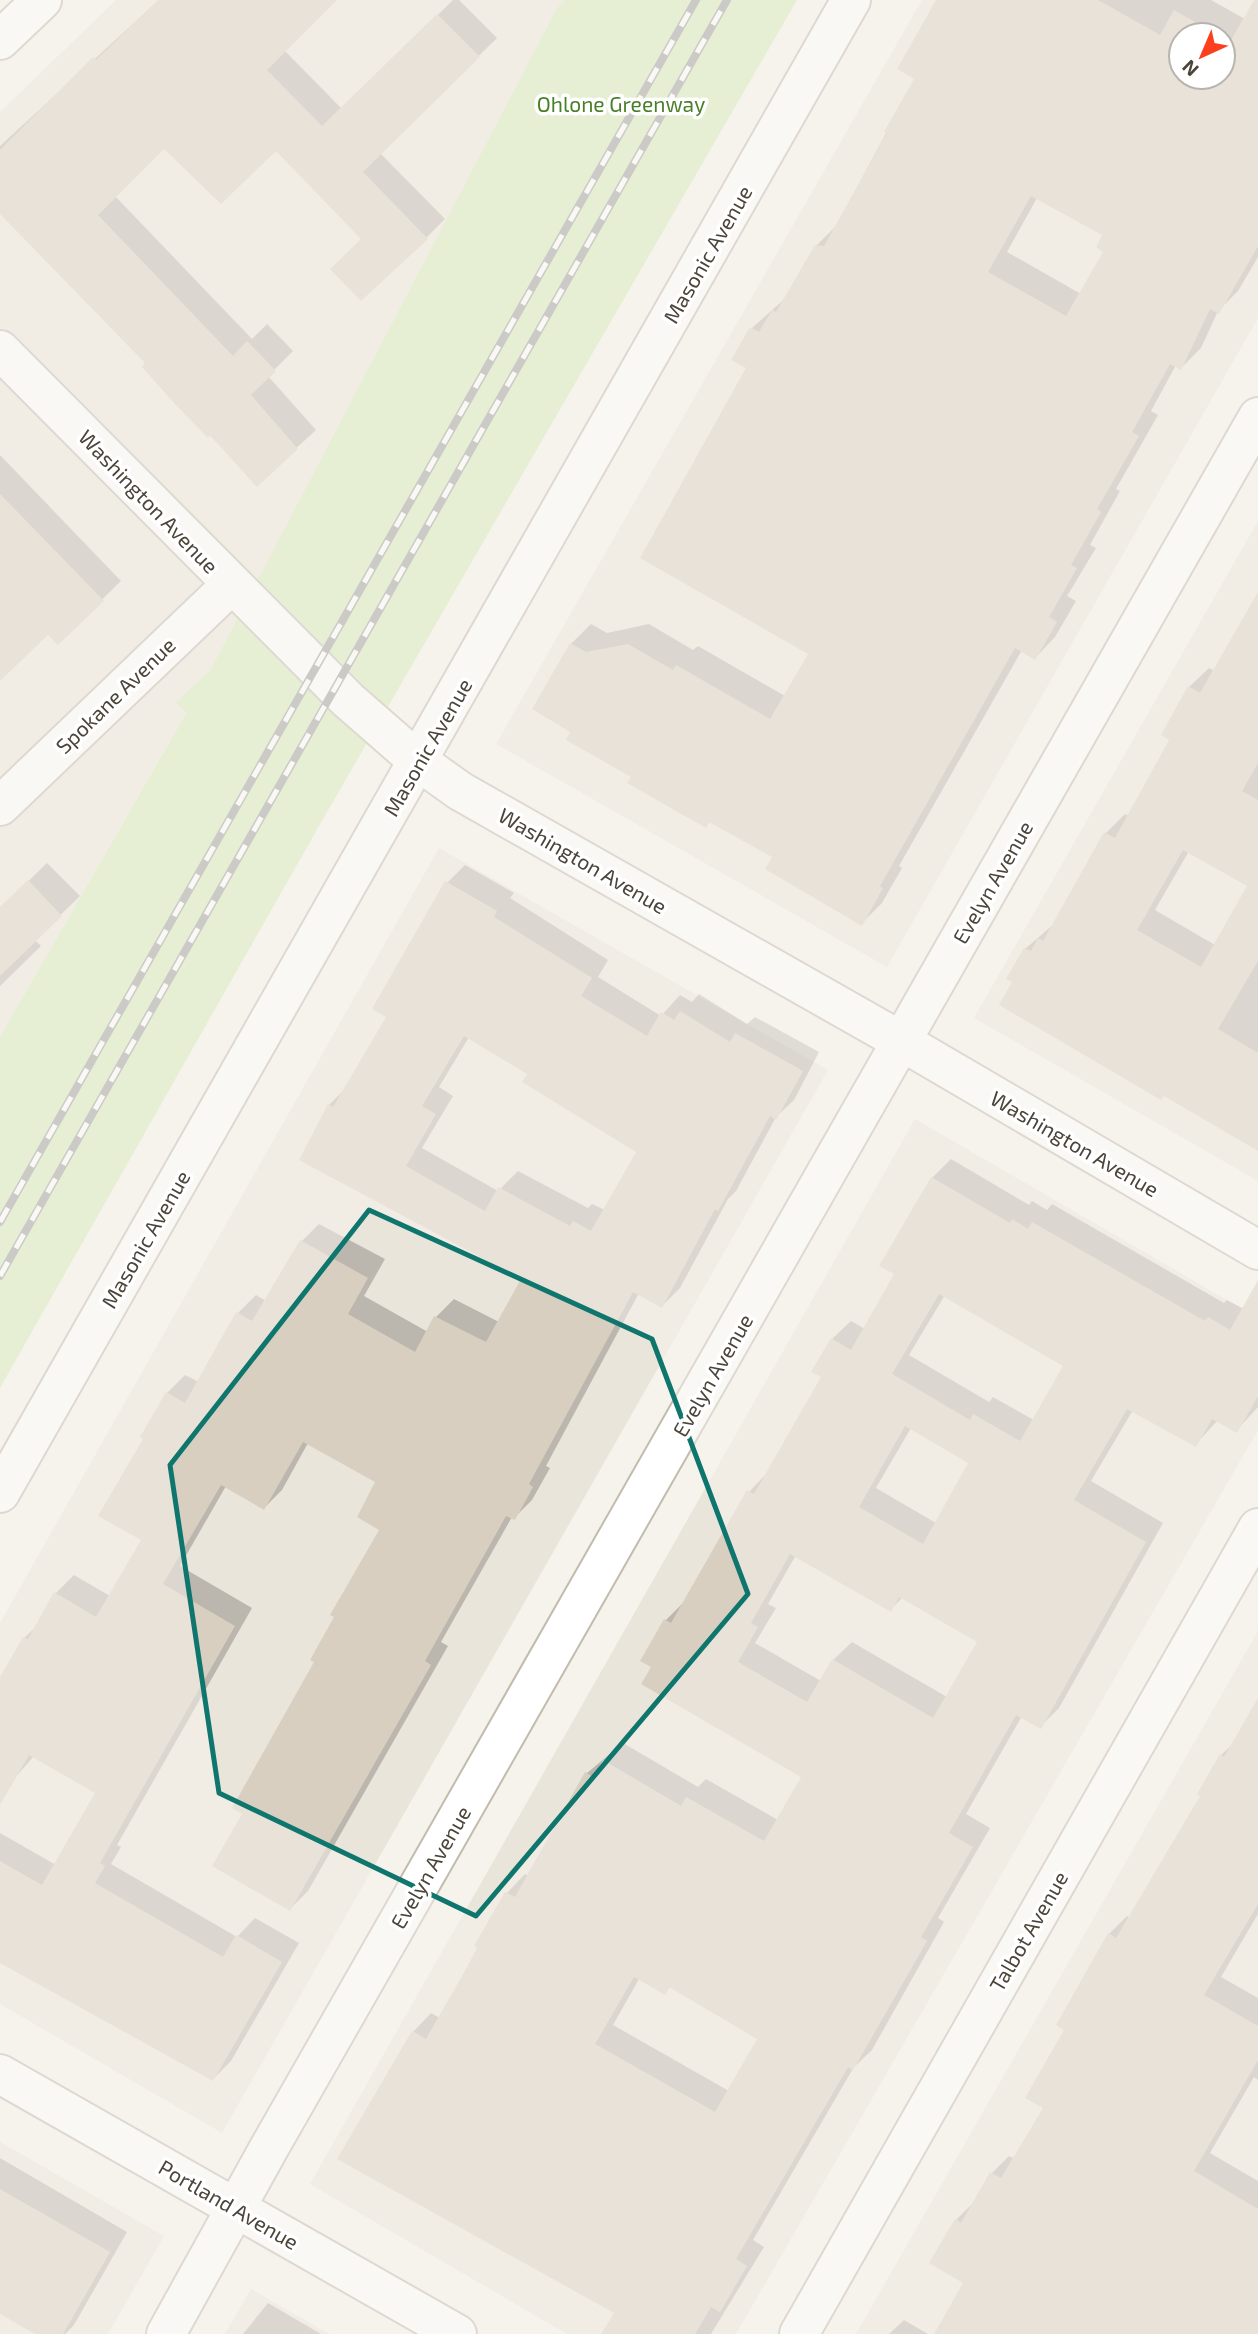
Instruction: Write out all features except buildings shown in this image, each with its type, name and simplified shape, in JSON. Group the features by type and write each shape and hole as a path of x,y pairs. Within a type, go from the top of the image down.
{"street":[{"path":"0,40 42,0"},
{"name":"Masonic Avenue","path":"0,1493 851,0"},
{"name":"Washington Avenue","path":"0,349 231,585 348,700 418,761 460,791 901,1041 1258,1250"},
{"name":"Evelyn Avenue","path":"166,2334 1258,417"},
{"name":"Spokane Avenue","path":"0,806 231,585"},
{"name":"Talbot Avenue","path":"799,2334 1258,1528"},
{"name":"Portland Avenue","path":"0,2074 457,2334"}],"highlighted area":[{"path":"369,1210 652,1339 748,1594 476,1916 219,1793 170,1465"}],"shaded area":[{"path":"116,0 565,0 557,8 211,669 177,701 186,712 0,1037 0,112"},
{"path":"922,0 1258,0 1258,318 887,967 496,744"},
{"path":"1258,521 1258,1181 974,1018"},
{"path":"439,848 828,1070 222,2133 0,2004 0,1623"},
{"path":"915,1119 1258,1318 1258,1430 736,2334 567,2334 310,2184"},
{"path":"1258,1631 1258,2334 856,2334"},
{"path":"0,2142 164,2236 108,2334 0,2334"},
{"path":"251,2289 329,2334 225,2334"}],"green space":[{"name":"Ohlone Greenway","path":"565,0 797,0 327,812 0,1388 0,1037 186,713 176,702 211,669 557,8"}],"railway":[{"path":"0,1222 696,0"},
{"path":"0,1276 727,0"}]}
